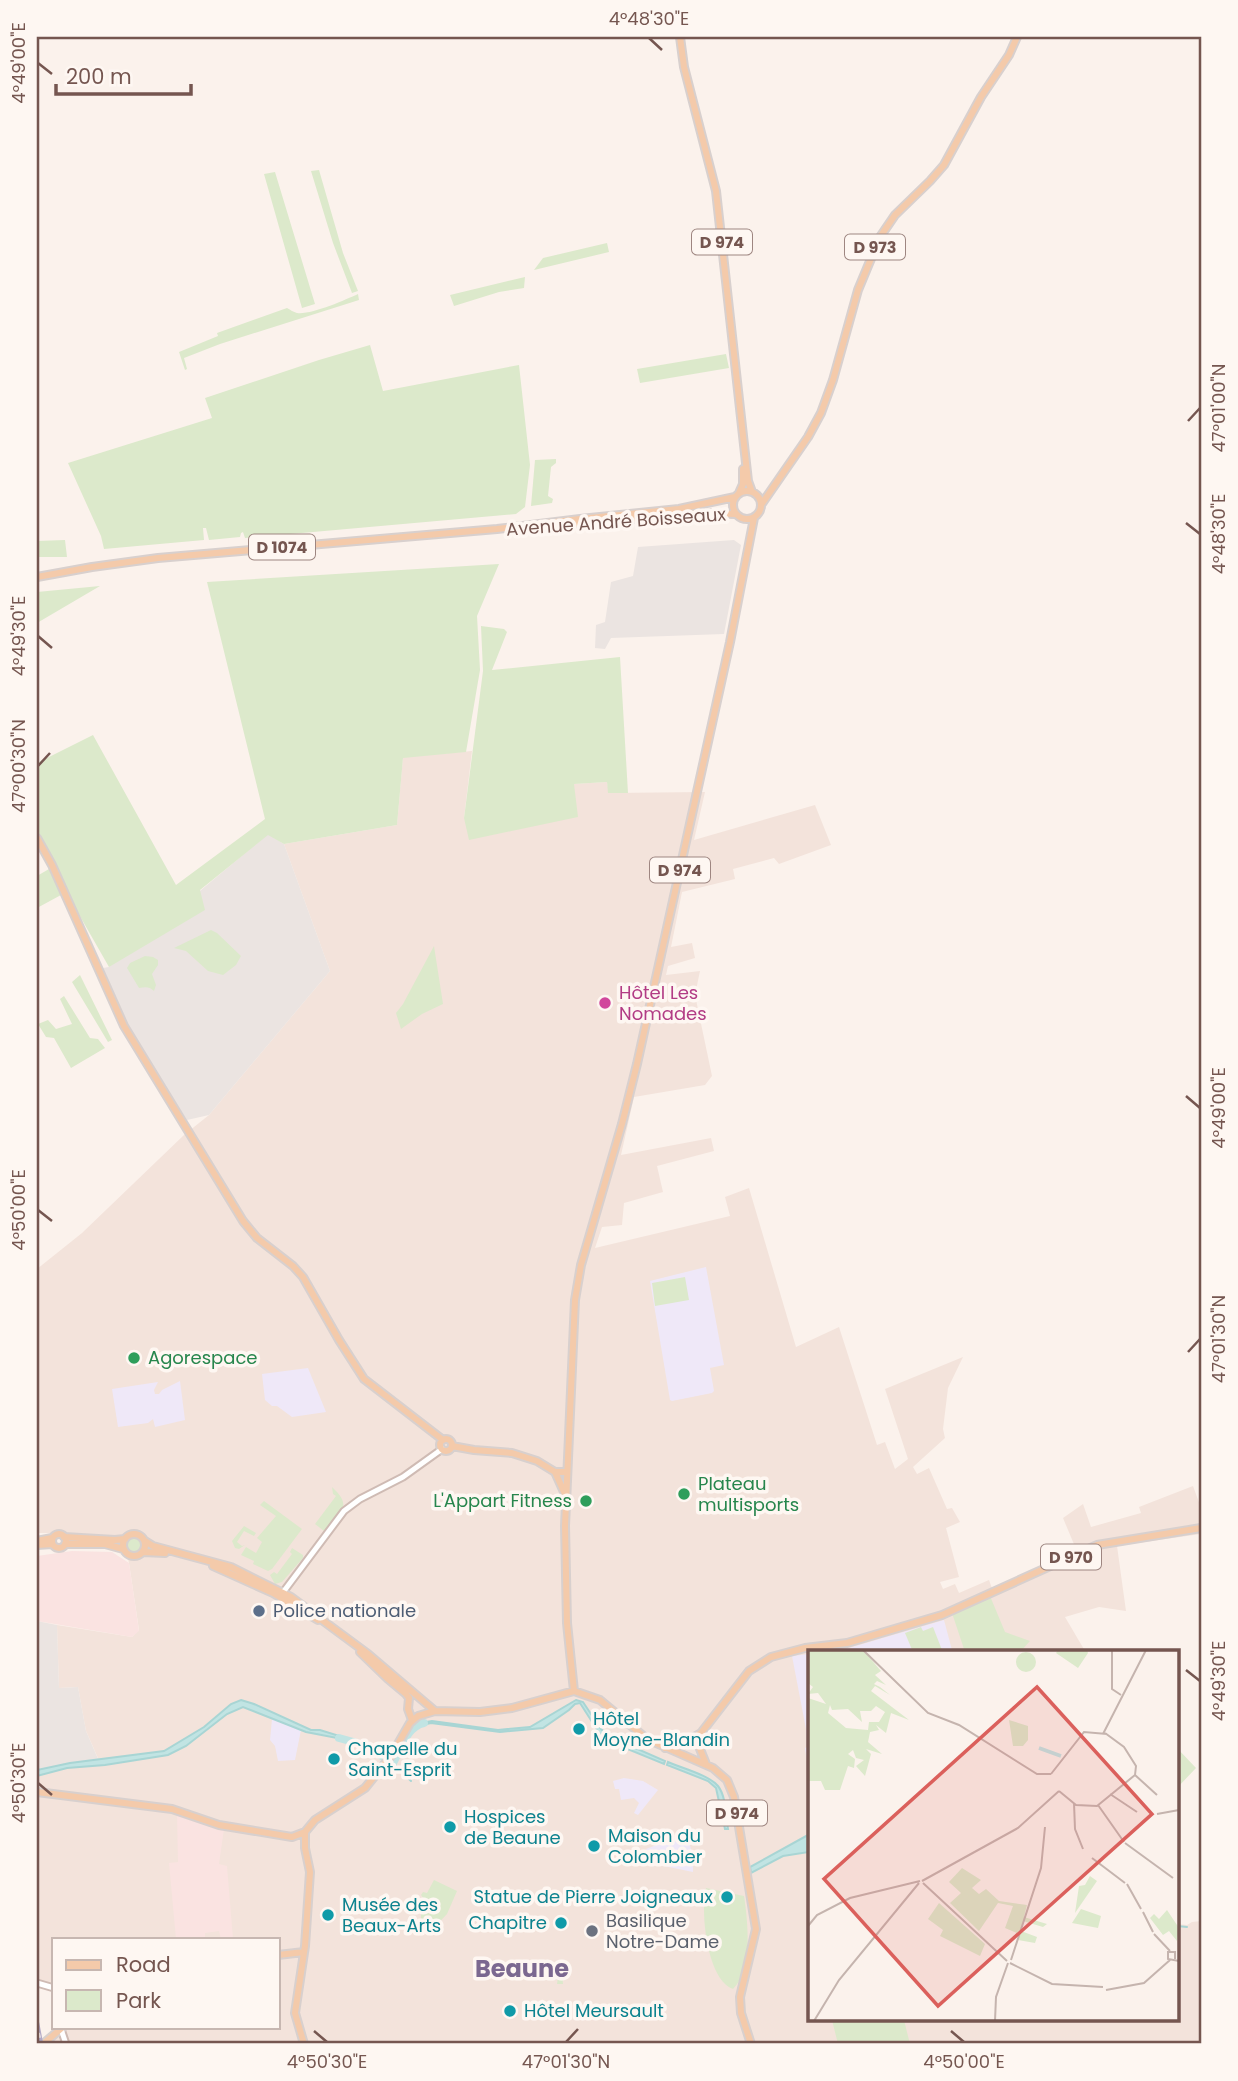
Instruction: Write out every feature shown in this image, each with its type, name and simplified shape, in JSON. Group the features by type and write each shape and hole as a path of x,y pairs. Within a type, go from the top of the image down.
{"main road":[{"name":"D 974","path":"680,37 687,78 716,191 744,450 748,481 754,493"},
{"name":"D 973","path":"761,505 824,407 858,290 880,237 889,222 944,165 1017,37"},
{"name":"D 974","path":"737,495 743,480 744,450"},
{"name":"D 973","path":"754,493 770,488 778,480"},
{"path":"745,491 754,493 761,505 759,513 748,520 738,517 732,506 737,495 745,491"},
{"name":"Avenue André Boisseaux","path":"497,529 679,509 737,495"},
{"name":"Avenue André Boisseaux","path":"37,575 170,557 497,529 703,513 738,517"},
{"name":"D 974","path":"738,517 746,529 747,558"},
{"name":"D 974","path":"751,2044 740,2001 756,1929 732,1791 724,1777 706,1764 665,1748 638,1733 600,1700 573,1691 567,1623 566,1495 575,1300 579,1275 637,1064 730,642 754,518"},
{"path":"37,838 52,865 124,1026 249,1229 303,1277 364,1379 443,1440 449,1440 452,1446"},
{"path":"443,1440 440,1444 442,1449 447,1451 452,1446"},
{"path":"452,1446 512,1452 537,1461 555,1472 567,1472"},
{"path":"555,1472 566,1495"},
{"name":"D 970","path":"701,1733 749,1671 771,1657 805,1648 846,1643 942,1615 1097,1545 1201,1528"},
{"path":"37,1543 52,1541 58,1534 65,1540 115,1545 131,1556 138,1556 145,1548 145,1541"},
{"path":"65,1540 116,1540 135,1534 153,1546 231,1567 307,1608 435,1711"},
{"path":"123,1549 125,1538"},
{"path":"52,1541 59,1548 65,1540"},
{"path":"143,1552 164,1553 216,1567 281,1594 350,1643 408,1696 408,1709 412,1720"},
{"path":"37,1791 172,1809 219,1825 292,1837 305,1832 315,1819 363,1790 391,1756 412,1720 435,1711 480,1712 512,1708 573,1691"},
{"path":"665,1748 701,1733"},
{"path":"701,1733 701,1749 706,1764"},
{"path":"304,2044 295,2013 304,1952 310,1872 305,1832"},
{"path":"292,1837 305,1848"},
{"path":"280,1955 304,1952"},
{"path":"43,2044 62,2028"}],"street":[{"path":"281,1594 344,1511 360,1499 393,1483 442,1449"},
{"path":"62,2028 66,2044"}],"shaded area":[{"path":"734,540 741,545 724,634 611,638 605,649 595,648 596,625 605,622 611,582 633,576 638,547"},
{"path":"472,751 464,818 573,784 607,782 609,793 705,792 694,840 815,805 831,845 779,864 774,858 733,869 735,879 682,892 671,947 692,943 695,958 668,966 666,975 700,971 695,995 712,1076 705,1085 634,1097 621,1155 711,1138 714,1151 657,1166 663,1192 624,1203 622,1225 602,1227 595,1248 730,1216 725,1197 749,1188 796,1347 839,1327 877,1445 885,1442 895,1469 908,1459 885,1389 963,1357 948,1388 943,1429 945,1438 913,1467 917,1474 929,1468 947,1509 952,1508 960,1522 946,1528 959,1577 940,1582 943,1589 955,1584 959,1593 989,1580 993,1591 1076,1549 1063,1518 1083,1504 1091,1527 1141,1513 1139,1507 1193,1486 1201,1508 1201,1534 1117,1546 1126,1611 1099,1607 1065,1617 1084,1650 808,1650 808,2022 1178,2022 1178,1924 1201,1921 1201,2044 47,2044 58,2028 280,2028 280,1938 52,1938 52,1991 37,1986 37,1776 67,1768 101,1765 86,1731 78,1687 59,1688 57,1625 132,1637 139,1630 129,1563 122,1537 37,1533 37,1269 82,1233 184,1135 209,1115 330,971 284,844 397,825 403,757"},
{"path":"268,834 284,844 330,971 209,1115 187,1120 131,1033 103,968 109,967"},
{"path":"706,1267 724,1365 710,1368 714,1391 712,1393 672,1401 650,1281"},
{"path":"308,1368 326,1412 292,1417 265,1400 262,1374"},
{"path":"180,1381 185,1420 155,1427 153,1419 148,1423 118,1427 112,1389 158,1382 154,1390 155,1394 159,1394"},
{"path":"72,1551 112,1552 129,1563 139,1631 132,1637 37,1621 37,1556"},
{"path":"944,1620 952,1650 834,1650"},
{"path":"37,1621 57,1625 59,1688 78,1687 86,1731 99,1761 70,1763 37,1770"},
{"path":"808,1654 808,1768 806,1729 792,1656"},
{"path":"272,1719 301,1730 295,1760 278,1761 275,1746 270,1740"},
{"path":"624,1778 643,1781 658,1790 638,1815 634,1813 639,1803 634,1798 621,1800 619,1789 615,1789 613,1781"},
{"path":"177,1814 224,1829 219,1864 227,1866 233,1938 221,1938 219,1931 205,1933 205,1937 176,1938 169,1863 178,1862"},
{"path":"687,1833 693,1858 693,1872 654,1864 646,1849"}],"green space":[{"path":"319,170 343,253 358,291 352,293 311,171"},
{"path":"275,172 315,304 302,308 264,174"},
{"path":"607,243 609,252 534,270 543,258"},
{"path":"525,277 524,288 499,292 454,306 450,295"},
{"path":"358,294 359,300 184,358 185,370 179,352 218,336 217,333 287,308 297,313 311,312"},
{"path":"370,345 383,391 519,365 530,465 525,507 516,514 245,538 243,532 240,537 209,540 206,528 203,528 204,540 104,549 101,536 68,463 212,418 205,398"},
{"path":"726,354 729,368 640,383 637,369"},
{"path":"556,459 556,463 551,467 548,496 553,499 552,503 531,506 535,460"},
{"path":"65,540 67,557 37,557 37,541"},
{"path":"499,564 477,616 480,670 466,752 403,758 397,825 284,844 268,835 200,890 205,910 109,967 37,841 37,763 93,735 176,885 265,819 207,582"},
{"path":"100,586 37,623 37,592"},
{"path":"481,626 504,629 507,632 492,670 620,657 628,793 608,793 607,782 574,784 578,817 469,840 464,818 483,671"},
{"path":"49,869 61,895 37,908 37,876"},
{"path":"211,930 241,956 236,965 223,975 208,971 186,951 174,948"},
{"path":"434,946 443,1004 422,1014 401,1029 396,1013"},
{"path":"145,956 158,960 152,974 156,985 154,991 145,987 139,988 127,968 130,963"},
{"path":"80,975 112,1040 108,1042 72,982"},
{"path":"64,996 90,1038 98,1039 105,1048 71,1068 54,1038 46,1037 38,1024 48,1020 56,1029 72,1024 60,999"},
{"path":"685,1277 689,1300 655,1306 652,1283"},
{"path":"332,1487 342,1499 343,1508 324,1531 315,1524 336,1496"},
{"path":"264,1501 302,1529 268,1571 241,1555 246,1547 256,1553 262,1542 257,1538 276,1516 260,1505"},
{"path":"244,1526 256,1533 254,1536 244,1531 237,1542 245,1545 239,1549 235,1548 232,1541"},
{"path":"134,1537 142,1545 134,1553 126,1545"},
{"path":"292,1548 303,1555 303,1558 282,1582 275,1584 270,1575 274,1572 277,1574 292,1554"},
{"path":"990,1596 1005,1632 1030,1641 1022,1650 964,1650 952,1613"},
{"path":"921,1627 923,1631 933,1627 942,1650 912,1650 905,1633"},
{"path":"1178,1749 1196,1768 1178,1787"},
{"path":"434,1880 457,1891 447,1914 431,1931 421,1927 424,1899 421,1895 423,1892 427,1893"},
{"path":"706,1888 744,1896 748,1945 744,1970 733,1989 724,1983 711,1959 705,1928"},
{"path":"555,1963 571,1967 571,1974 562,1973 563,1984 557,1984 558,1977 552,1975"},
{"path":"832,2022 904,2022 910,2044 838,2044"}],"water":[{"path":"241,1700 311,1730 320,1730 347,1740 306,1732 243,1707 227,1714 186,1746 168,1755 67,1768 37,1776 37,1770 70,1763 164,1751 204,1727 231,1704"},
{"path":"576,1700 583,1702 601,1729 610,1737 665,1761 664,1764 603,1739 580,1703 543,1728 500,1732 431,1723 418,1726 416,1724 432,1721 498,1730 530,1727"},
{"path":"668,1762 702,1775 718,1786 724,1801 728,1829 725,1829 716,1788 708,1781 667,1765"},
{"path":"808,1835 808,1852 783,1856 751,1873 750,1867"}],"waterway":[{"path":"366,1746 393,1763 409,1733 424,1723"},
{"path":"339,1738 357,1743"},
{"path":"393,1763 411,1781"},
{"path":"1178,1926 1187,1927"}],"railway":[{"path":"37,2023 41,2044"}],"place":[{"name":"Hôtel Les Nomades","path":"605,1003"},
{"name":"Agorespace","path":"134,1358"},
{"name":"Plateau multisports","path":"684,1494"},
{"name":"L'Appart Fitness","path":"586,1501"},
{"name":"Police nationale","path":"259,1611"},
{"name":"Hôtel Moyne-Blandin","path":"579,1729"},
{"name":"Chapelle du Saint-Esprit","path":"334,1759"},
{"name":"Hospices de Beaune","path":"450,1827"},
{"name":"Maison du Colombier","path":"594,1846"},
{"name":"Statue de Pierre Joigneaux","path":"727,1897"},
{"name":"Musée des Beaux-Arts","path":"328,1915"},
{"name":"Chapitre","path":"561,1923"},
{"name":"Basilique Notre-Dame","path":"592,1931"},
{"name":"Hôtel Meursault","path":"510,2011"}],"district":[{"name":"Beaune","path":"522,1969"}]}
